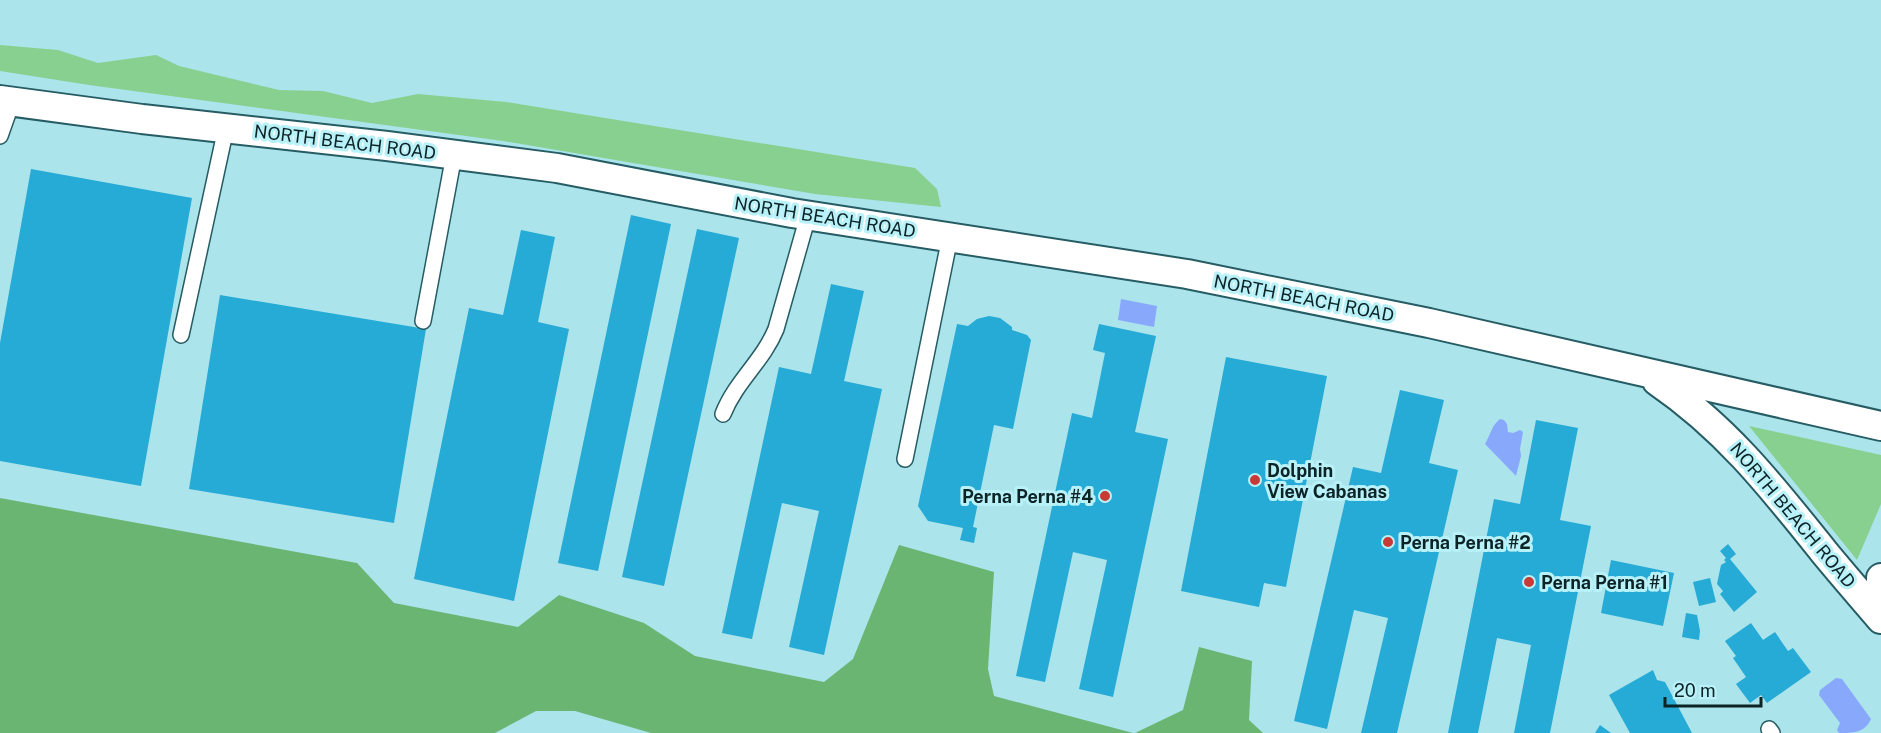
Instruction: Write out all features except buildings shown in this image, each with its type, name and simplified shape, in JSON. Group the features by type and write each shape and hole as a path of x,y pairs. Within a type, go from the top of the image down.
{"street":[{"name":"NORTH BEACH ROAD","path":"6,101 557,168 808,216 1187,274 1430,323 1881,426"},
{"name":"NORTH BEACH ROAD","path":"1643,371 1685,400 1730,440 1774,488 1881,619"},
{"path":"1881,578 1881,587"}],"lane":[{"path":"0,136 6,101"},
{"path":"181,335 226,128"},
{"path":"423,321 454,155"},
{"path":"723,414 730,396 769,345 776,329 808,216"},
{"path":"905,459 950,237"}],"green space":[{"path":"0,45 58,50 98,63 156,55 179,66 279,90 323,91 372,103 418,94 506,102 915,168 937,189 941,207 815,194 503,141 0,71"},
{"path":"1749,426 1881,455 1881,504 1857,560"},
{"path":"0,498 357,563 394,603 518,627 559,595 644,623 695,656 824,682 853,659 899,545 994,572 988,669 994,696 1133,733 651,733 575,711 536,711 495,733 0,733"},
{"path":"1199,647 1252,661 1249,720 1263,733 1135,733 1183,710"}],"water":[{"path":"1121,299 1157,306 1154,327 1118,320"},
{"path":"1500,419 1507,424 1508,432 1513,433 1520,430 1523,432 1516,476 1485,444 1493,427"},
{"path":"1836,678 1842,679 1871,719 1862,730 1839,733 1837,730 1840,723 1819,695 1820,690"}],"place":[{"name":"Dolphin View Cabanas","path":"1255,480"},
{"name":"Perna Perna #4","path":"1105,496"},
{"name":"Perna Perna #2","path":"1388,542"},
{"name":"Perna Perna #1","path":"1529,582"}]}
